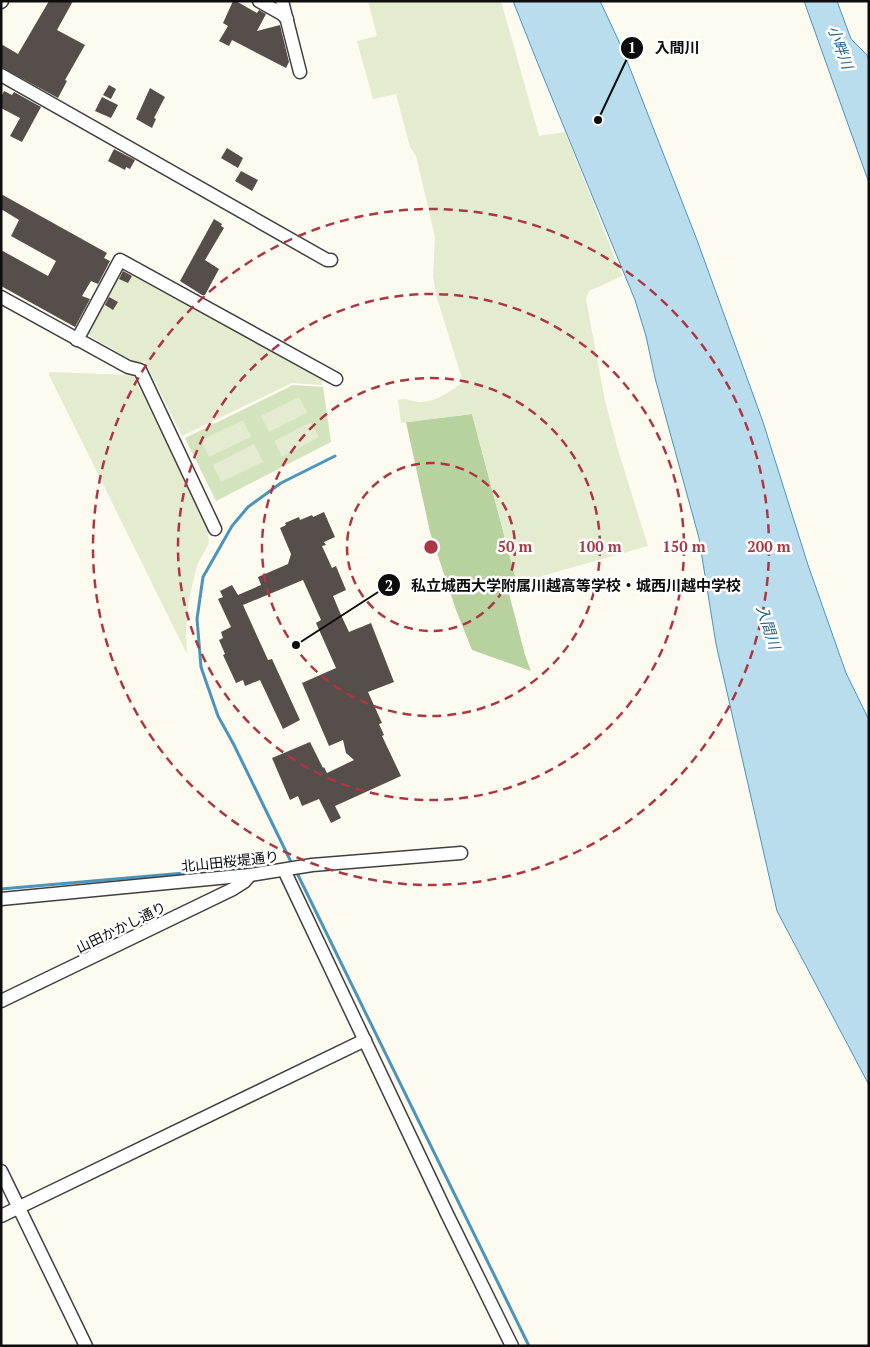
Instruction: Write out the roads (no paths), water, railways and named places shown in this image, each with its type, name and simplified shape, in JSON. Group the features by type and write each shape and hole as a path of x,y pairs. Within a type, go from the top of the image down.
{"street":[{"path":"259,1 282,14 287,19"},
{"path":"282,1 300,72"},
{"path":"1,75 326,260 331,260"},
{"path":"77,340 120,260 336,379"},
{"path":"1,297 128,367 140,370 215,530"},
{"name":"北山田桜堤通り","path":"1,899 250,875 312,865 461,853"},
{"path":"284,870 447,1214 512,1346"},
{"name":"山田かかし通り","path":"1,1001 233,889 244,882 250,875"},
{"path":"1,1216 365,1040"},
{"path":"1,1171 86,1346"}],"water":[{"path":"513,1 600,1 622,48 697,240 763,422 808,565 846,673 869,720 869,1085 777,911 716,644 699,538 655,378 646,336 635,300"},
{"name":"小畔川","path":"804,1 837,1 851,39 867,55 869,60 869,183"}],"waterway":[{"path":"293,866 218,716 201,667 197,619 203,577 232,526 248,507 281,483 335,456"},
{"path":"1,889 277,865"},
{"path":"296,871 529,1346"}],"place":[{"name":"入間川","path":"598,120"},
{"name":"私立城西大学附属川越高等学校・城西川越中学校","path":"296,645"}]}
